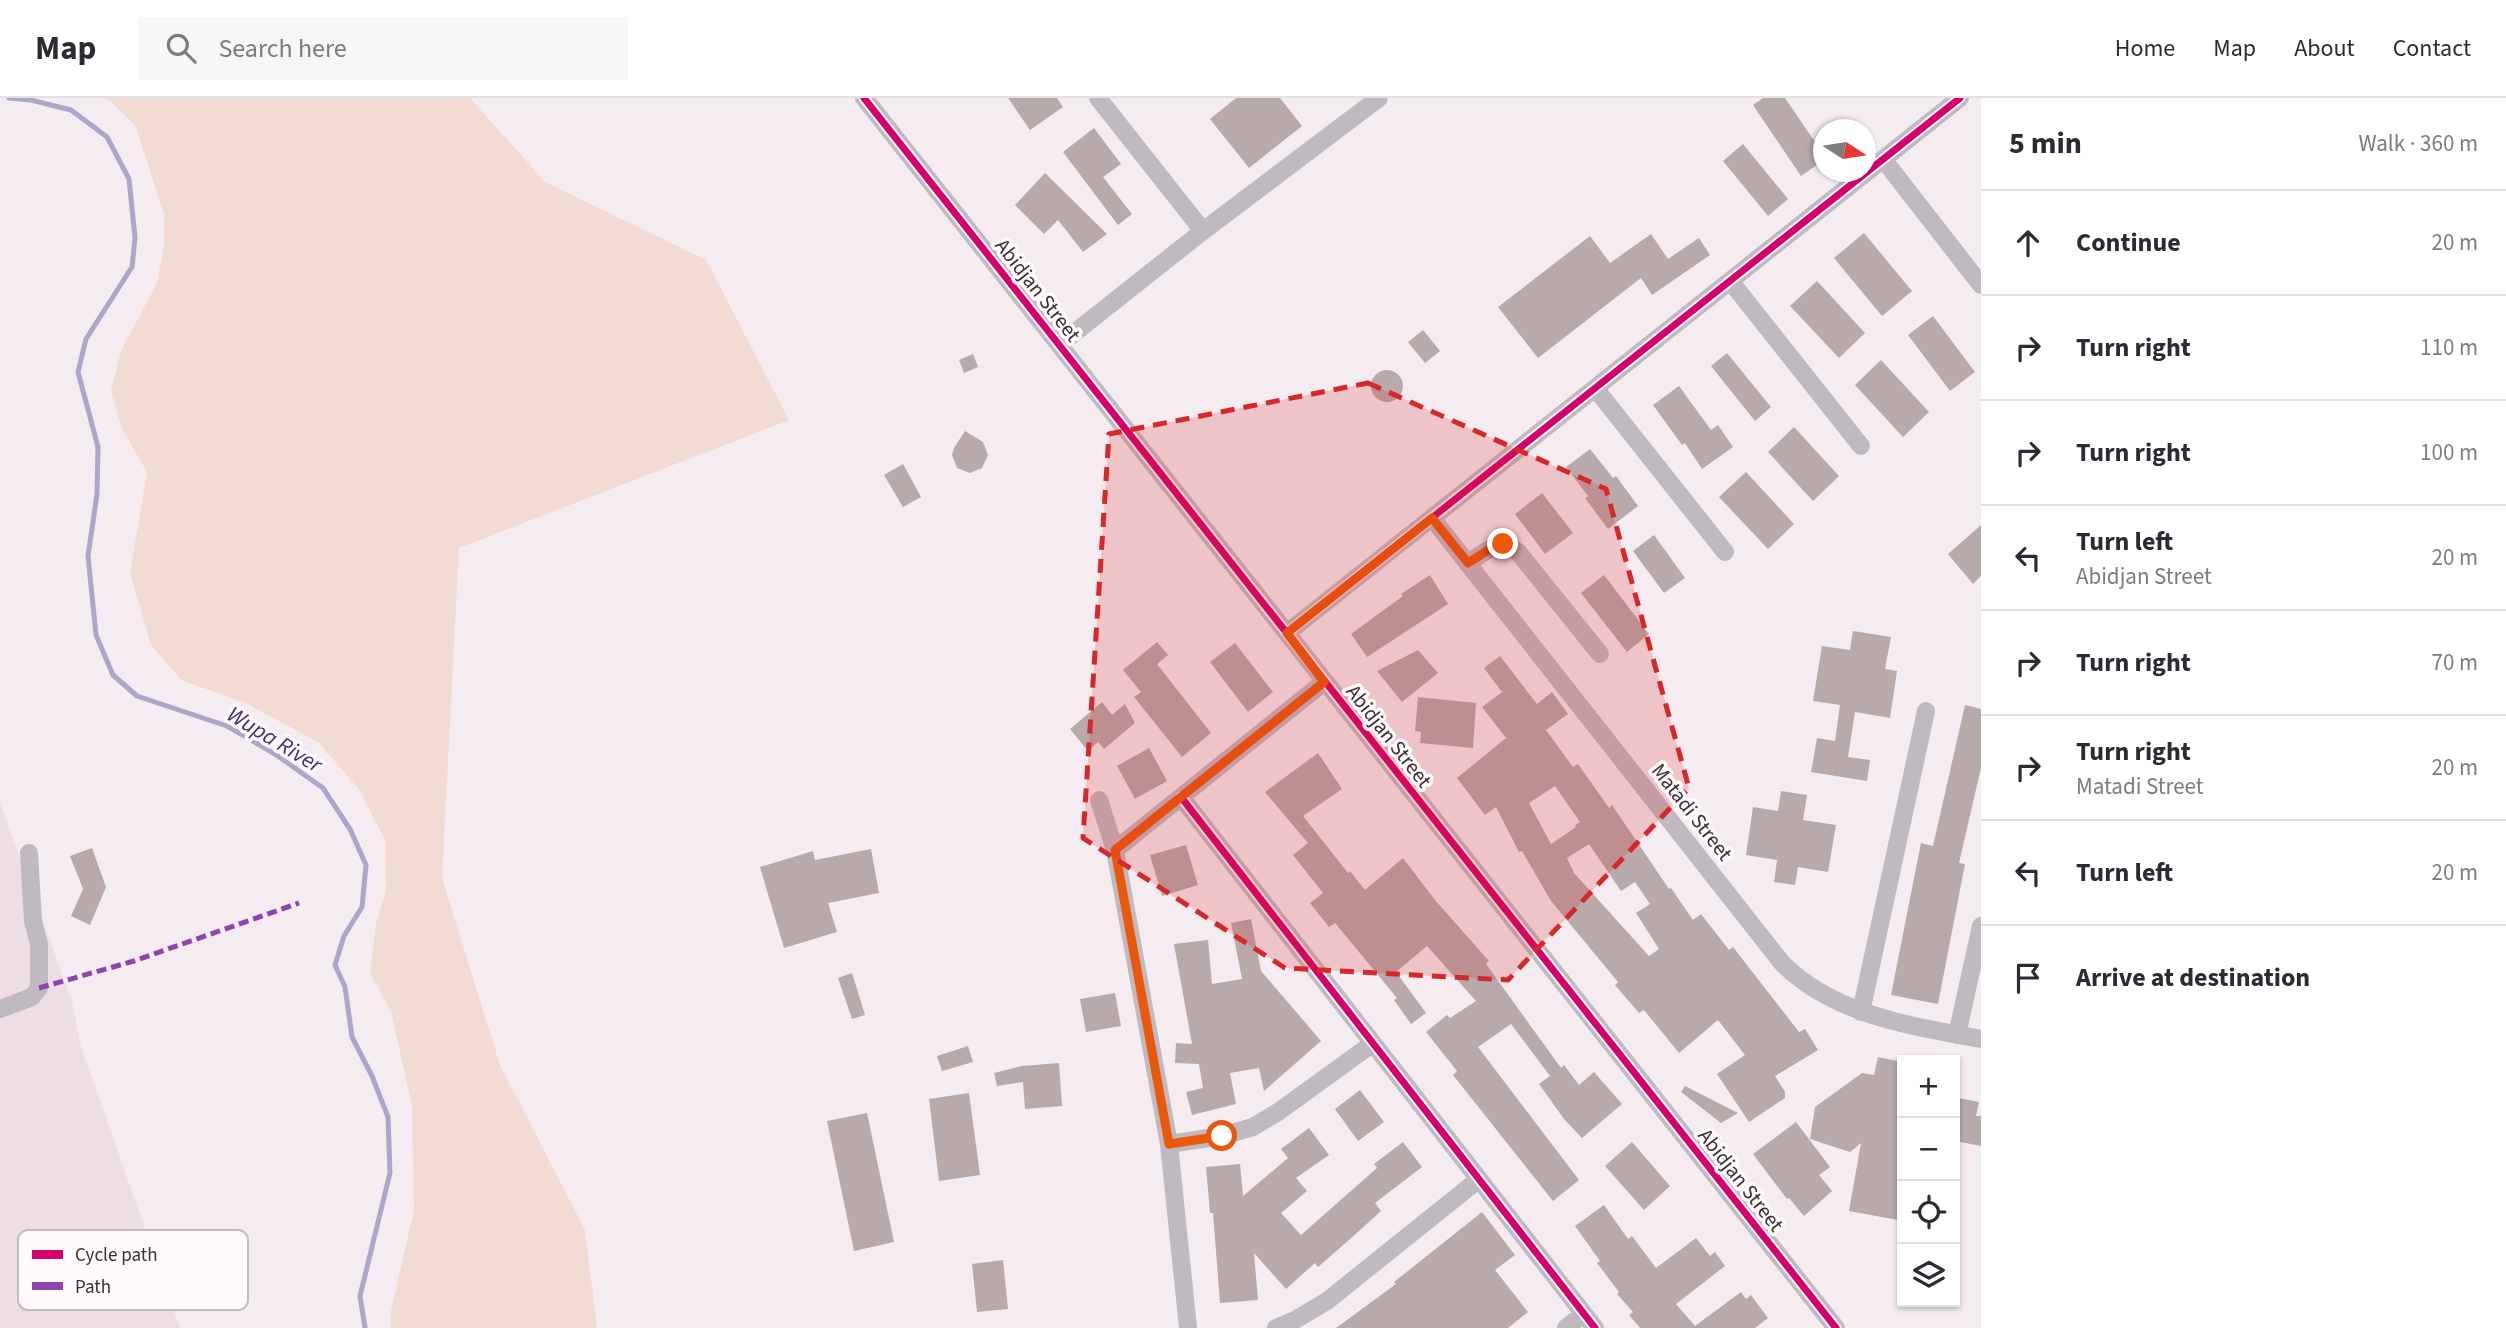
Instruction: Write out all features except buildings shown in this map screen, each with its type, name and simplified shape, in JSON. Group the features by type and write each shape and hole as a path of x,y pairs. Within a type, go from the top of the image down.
{"street":[{"name":"Abidjan Street","path":"864,98 1836,1328"},
{"path":"1098,98 1203,231"},
{"path":"1059,345 1203,231 1379,98"},
{"path":"1287,633 1960,98"},
{"path":"1883,159 1981,285"},
{"path":"1731,282 1861,446"},
{"path":"1595,388 1725,552"},
{"name":"Matadi Street","path":"1432,518 1782,963 1800,981 1821,995 1861,1012 1981,1039"},
{"path":"1468,563 1496,545 1509,545 1518,552 1600,654"},
{"path":"1115,850 1324,682"},
{"path":"1861,1012 1926,711"},
{"path":"1181,797 1595,1328"},
{"path":"1099,800 1115,850 1169,1144 1188,1328"},
{"path":"0,1009 32,997 38,988 38,944 33,921 29,853"},
{"path":"1957,1035 1981,926"},
{"path":"1169,1144 1222,1136 1252,1127 1278,1112 1371,1044"},
{"path":"1276,1328 1296,1320 1327,1301 1478,1180"},
{"path":"1566,1328 1583,1314"}],"highlighted area":[{"path":"1368,383 1606,489 1689,788 1508,980 1285,968 1083,838 1109,434"}],"shaded area":[{"path":"104,98 470,98 545,182 706,260 789,420 459,548 442,878 500,1065 585,1230 597,1328 391,1328 391,1311 414,1210 412,1106 391,1011 370,973 376,924 386,891 385,840 358,788 319,743 246,703 181,680 151,645 130,573 147,472 122,429 111,391 121,351 157,283 164,245 164,214 135,125"},
{"path":"0,803 72,1002 81,1047 145,1230 18,1230 18,1310 174,1310 180,1328 0,1328"}],"waterway":[{"name":"Wupa River","path":"9,98 31,100 71,110 107,137 129,179 135,238 132,267 86,339 78,372 98,447 97,494 88,556 96,635 113,675 137,696 227,726 275,754 323,788 350,829 366,865 362,907 344,936 335,965 345,987 352,1037 372,1076 388,1117 390,1173 360,1296 365,1328"}],"marked path":[{"path":"39,988 134,961 299,903"}],"cycle path":[{"path":"864,98 1836,1328"},
{"path":"1287,633 1960,98"},
{"path":"1181,797 1595,1328"}],"route":[{"path":"1222,1136 1169,1144 1115,850 1324,682 1287,633 1432,518 1468,563 1496,545 1503,544"}]}
